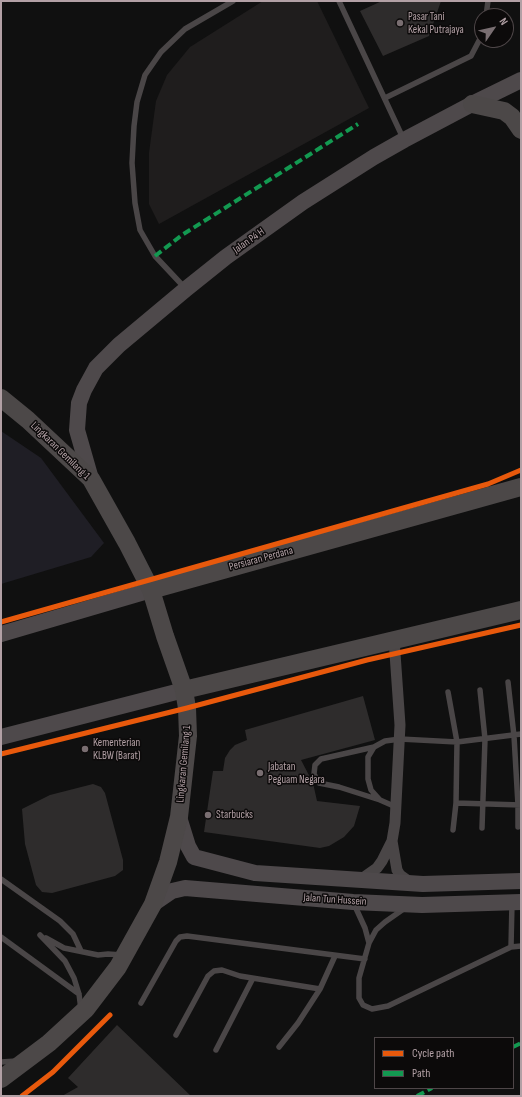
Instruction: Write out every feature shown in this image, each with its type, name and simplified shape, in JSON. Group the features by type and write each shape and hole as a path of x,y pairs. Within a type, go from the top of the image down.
{"main road":[{"path":"472,104 504,111 512,117 521,130"},
{"name":"Lingkaran Gemilang 1","path":"1,398 28,420 91,479 127,543 151,590 184,690 187,708 188,736 179,817 168,862 153,904 118,967 82,1014 27,1061 1,1075"},
{"name":"Persiaran Perdana","path":"151,590 521,487"},
{"path":"184,690 521,610"}],"street":[{"name":"Jalan P4 H","path":"91,479 77,430 79,404 84,390 96,368 119,345 226,257 303,202 374,157 404,140 521,80"},
{"name":"Persiaran Perdana","path":"1,634 151,590"},
{"path":"394,639 400,739 396,807 392,841 397,870 412,884"},
{"path":"1,737 184,690"},
{"name":"Jalan Tun Hussein","path":"179,817 188,846 194,857 255,873 412,884 521,881"},
{"path":"360,880 377,868 392,841"},
{"name":"Jalan Tun Hussein","path":"153,904 172,891 185,888 353,902 422,905 516,903"}],"lane":[{"path":"186,289 155,256 140,230 135,203 132,164 137,102 145,75 161,52 185,29 233,1"},
{"path":"339,1 404,140"},
{"path":"385,98 471,56 475,48"},
{"path":"508,682 520,805 518,827"},
{"path":"480,690 486,739 482,828"},
{"path":"448,692 457,742 456,803 453,830"},
{"path":"396,807 380,800 339,787 319,783 314,774 315,765 321,759 374,747 385,741 400,739 457,742 521,734"},
{"path":"374,747 368,757 368,779 371,790 380,800"},
{"path":"456,803 520,805"},
{"path":"1,879 60,921 73,934 81,951"},
{"path":"353,902 365,928 368,943"},
{"path":"511,947 516,903"},
{"path":"410,904 376,930 368,943 359,978 359,998 363,1005 372,1009 382,1008 511,947 521,946"},
{"path":"82,1014 79,994 74,978 65,961 40,935 64,948 98,955 124,955"},
{"path":"141,1003 180,936 365,959"},
{"path":"1,938 79,994"},
{"path":"280,1047 320,989 336,956"},
{"path":"176,1035 208,976 214,971 222,970 240,976 320,989"},
{"path":"216,1050 253,978"}],"shaded area":[{"path":"263,1 317,1 369,108 159,224 149,204 149,153 156,101 167,75 190,47"},
{"path":"1,431 41,458 104,543 91,557 1,584"}],"building":[{"name":"Pasar Tani Kekal Putrajaya","path":"382,1 441,1 429,36 383,56 360,11"},
{"name":"Jabatan Peguam Negara","path":"363,696 375,740 301,760 313,783 317,801 360,806 354,826 344,837 329,846 320,848 204,832 213,771 223,771 225,758 230,750 235,745 247,740 245,730"},
{"path":"93,784 101,787 105,793 123,860 123,870 115,876 52,893 42,892 36,885 25,844 22,809 50,795"},
{"path":"117,1025 191,1096 62,1096 78,1087 68,1078"}],"marked path":[{"path":"155,256 182,235 358,124"},
{"path":"514,1046 521,1043"},
{"path":"417,1096 430,1089"}],"cycle path":[{"path":"1,622 488,484 521,470"},
{"path":"1,754 187,708 367,660 521,625"},
{"path":"22,1096 53,1072 110,1015"}],"place":[{"name":"Pasar Tani Kekal Putrajaya","path":"400,23"},
{"name":"Kementerian KLBW (Barat)","path":"85,749"},
{"name":"Jabatan Peguam Negara","path":"260,773"},
{"name":"Starbucks","path":"208,815"}]}
